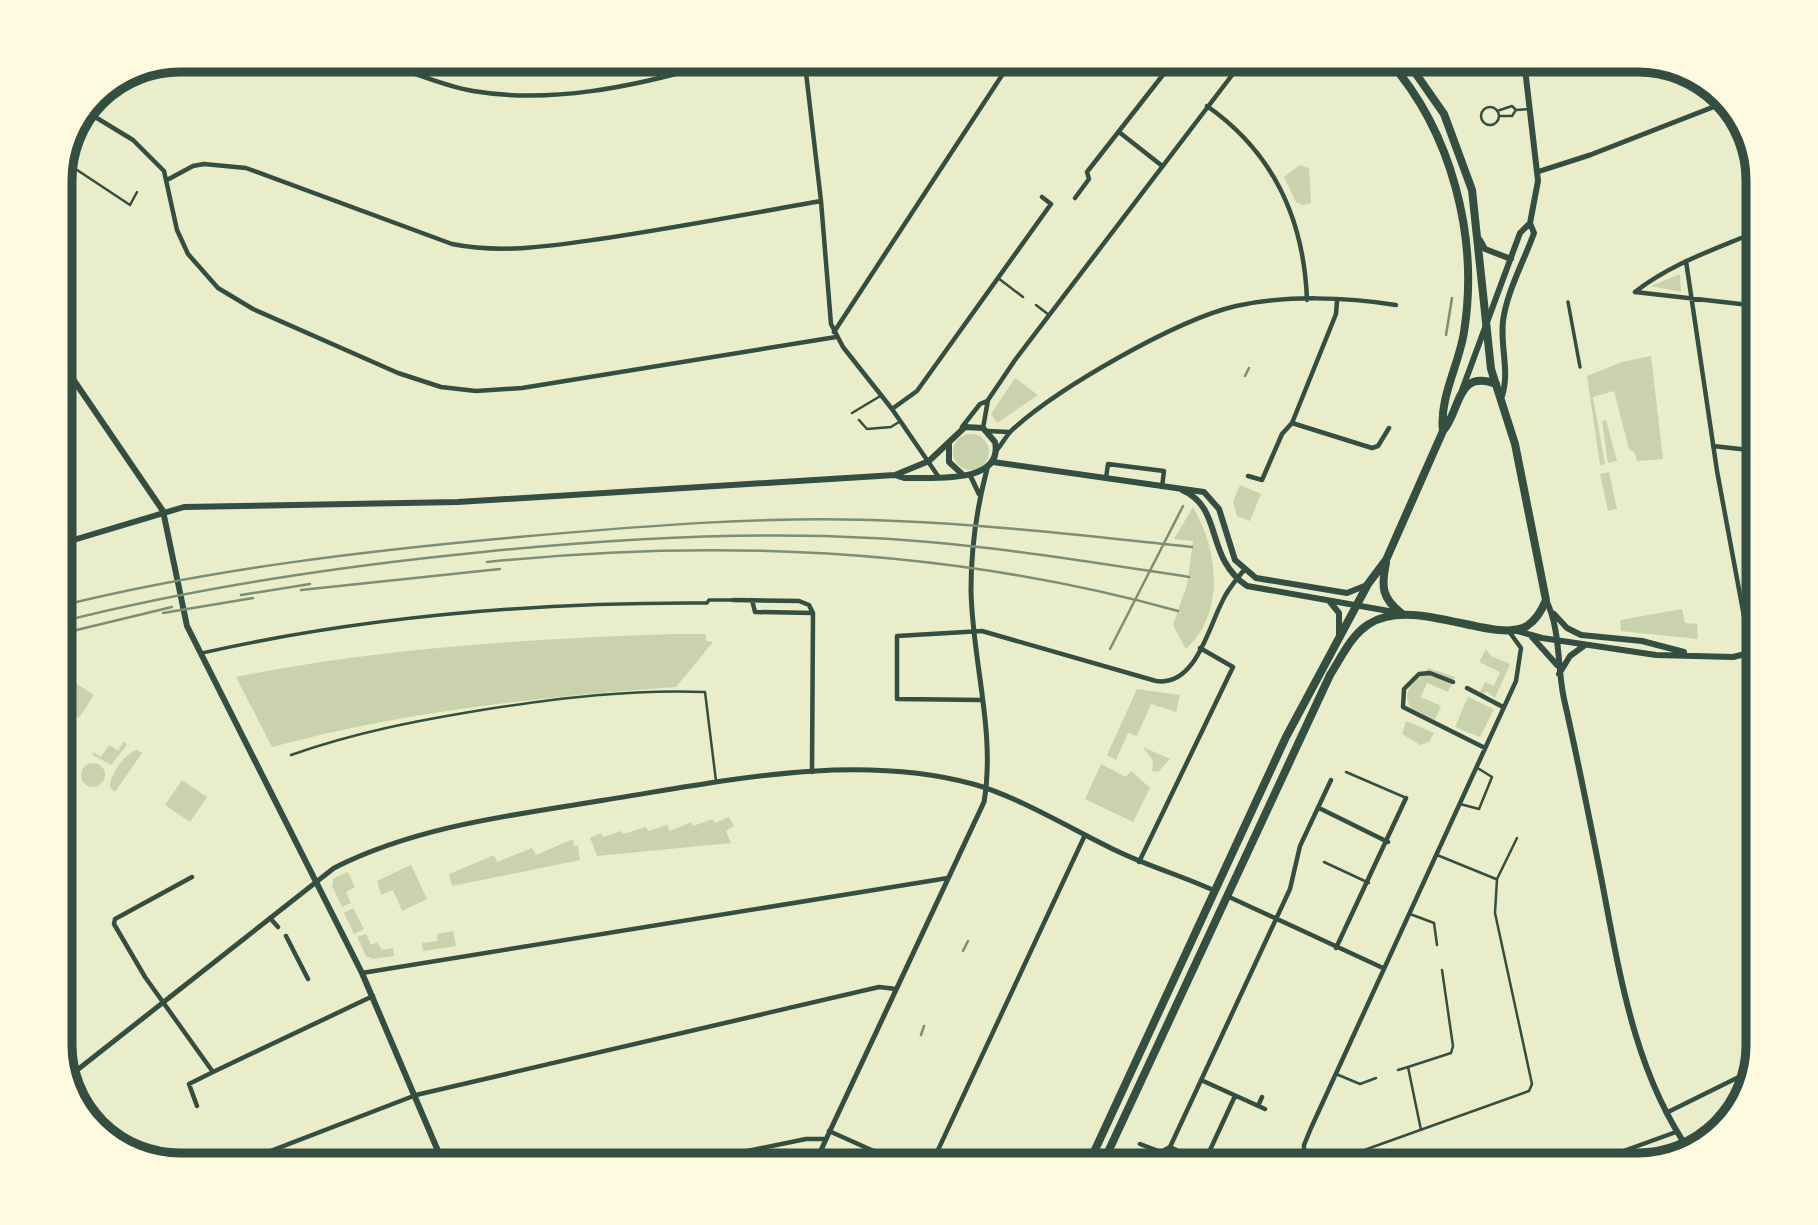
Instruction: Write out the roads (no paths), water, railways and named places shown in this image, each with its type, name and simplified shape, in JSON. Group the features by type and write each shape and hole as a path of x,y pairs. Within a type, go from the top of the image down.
{"highway":[{"path":"1397,72 1418,99 1436,130 1453,179 1460,212 1466,265 1466,312 1462,341 1441,418 1443,431"},
{"path":"1108,1153 1340,659 1364,627 1384,617 1401,613 1511,630 1534,620 1546,600 1515,444 1496,384 1486,322 1480,240 1472,190 1454,134 1436,100 1414,72"},
{"path":"1094,1153 1292,726 1368,584 1386,560 1443,431 1452,421 1462,390 1477,381 1496,384"},
{"path":"1386,560 1382,590 1388,601 1401,613"}],"main road":[{"path":"1502,396 1508,378 1502,346 1503,318 1534,233 1530,223 1536,200 1537,172 1525,72"},
{"path":"1462,390 1521,229 1530,223"},
{"path":"1480,240 1485,249 1511,259"},
{"path":"1511,259 1511,266 1520,273"},
{"path":"72,378 163,511 184,616 200,653 317,879 373,996 439,1153"},
{"path":"72,540 184,506 458,502 895,475 929,461 959,430 971,426 986,430 995,442 993,462 987,469 970,475 904,478 895,475"},
{"path":"948,444 949,462 961,474"},
{"path":"993,462 1195,490 1212,499 1219,509 1232,552 1244,570 1272,583 1341,592 1354,593 1368,584"},
{"path":"1178,489 1202,504 1224,563 1237,579 1258,589 1401,613"},
{"path":"1546,600 1553,613 1567,628 1581,635 1665,645 1688,653"},
{"path":"1330,602 1341,620 1339,637"},
{"path":"1553,613 1559,676 1617,959 1636,1037 1650,1080 1665,1113 1684,1143"},
{"path":"1511,630 1585,645 1664,655 1688,653 1726,657 1746,655"},
{"path":"1531,636 1558,667"},
{"path":"1559,676 1570,656 1585,645"}],"street":[{"path":"411,72 471,91 534,96 598,90 677,72"},
{"path":"806,72 821,201 828,315 835,334 901,421 938,476"},
{"path":"93,116 145,149 164,171 177,230 188,254 218,288 253,309 350,353 441,387 476,391 522,388 835,334 1004,72"},
{"path":"1075,198 1089,179 1087,172 1165,72"},
{"path":"959,430 980,404 988,400 1232,72"},
{"path":"1207,106 1247,139 1284,193 1303,244 1307,300"},
{"path":"1537,172 1641,136 1716,106"},
{"path":"1119,132 1161,165"},
{"path":"167,180 193,166 204,164 246,168 452,244 482,250 537,247 630,234 821,201"},
{"path":"892,409 917,391 1051,204 1042,197"},
{"path":"1746,236 1686,261 1653,278 1636,292 1746,305"},
{"path":"1686,261 1713,446 1746,627"},
{"path":"996,451 1010,432 1084,379 1185,326 1239,305 1307,300 1396,305"},
{"path":"1248,476 1262,480 1282,433 1292,423 1336,313 1337,301"},
{"path":"1568,302 1580,367"},
{"path":"988,400 986,430 1010,432"},
{"path":"1292,423 1372,449 1378,446 1389,428"},
{"path":"1713,446 1746,450"},
{"path":"1106,479 1108,464 1153,469 1164,471 1162,487"},
{"path":"819,1153 980,814 986,788 972,583 979,494 987,469"},
{"path":"970,475 979,494"},
{"path":"982,701 898,700 895,697 897,636 975,631 1163,682 1184,674 1200,648 1221,602 1244,570"},
{"path":"200,653 306,631 373,622 571,606 707,603 709,600 799,601 809,606 813,613 812,773"},
{"path":"752,600 755,612 813,613"},
{"path":"1304,1153 1304,1144 1335,1074 1516,681 1521,648 1511,630"},
{"path":"1139,862 1233,667 1200,648"},
{"path":"1424,664 1422,673 1407,684 1403,707 1485,748"},
{"path":"1422,673 1453,682"},
{"path":"1468,688 1472,693 1503,707"},
{"path":"75,1073 317,879 361,855 422,834 540,811 716,783 812,773 895,771 986,788 1139,862 1215,891"},
{"path":"1140,1144 1161,1152 1170,1147 1290,889 1300,846 1331,780"},
{"path":"1336,948 1369,883 1406,798"},
{"path":"1319,808 1388,842"},
{"path":"937,1153 1086,835"},
{"path":"192,877 116,919 116,931 162,1003 213,1072"},
{"path":"362,973 948,878"},
{"path":"1227,896 1275,921 1383,968"},
{"path":"270,917 278,927"},
{"path":"286,936 309,979"},
{"path":"267,1153 416,1095 879,987 891,986 897,990"},
{"path":"197,1105 189,1084 373,996"},
{"path":"1665,1113 1742,1075"},
{"path":"1201,1080 1265,1109"},
{"path":"1209,1153 1235,1096"},
{"path":"1258,1106 1262,1097"},
{"path":"829,1131 877,1153"},
{"path":"1620,1153 1676,1132"},
{"path":"740,1153 806,1139 824,1139"},
{"path":"1170,1147 1183,1153"}],"lane":[{"path":"1498,113 1512,106 1516,110 1529,109"},
{"path":"1498,113 1496,122 1491,125 1482,120 1482,112 1486,108 1512,116 1516,110"},
{"path":"73,167 130,205 137,192"},
{"path":"998,278 1023,297"},
{"path":"1036,305 1049,315"},
{"path":"852,413 882,396"},
{"path":"859,420 867,429 891,427 901,421"},
{"path":"291,755 380,727 570,696 668,690 705,692 716,783"},
{"path":"1459,804 1479,809 1492,777 1476,767"},
{"path":"1346,772 1406,798"},
{"path":"1356,1153 1529,1091 1532,1084 1495,913 1497,879 1517,838"},
{"path":"1437,855 1497,879"},
{"path":"1324,862 1369,883"},
{"path":"1410,914 1434,923 1437,945"},
{"path":"1398,1070 1451,1053 1453,1046 1442,970"},
{"path":"1408,1067 1420,1130"},
{"path":"1335,1074 1360,1084 1376,1079"}],"railway":[{"path":"1446,335 1452,298"},
{"path":"1245,376 1249,368"},
{"path":"1110,649 1183,506"},
{"path":"72,603 173,582 345,555 518,537 707,523 801,519 933,523 1192,547"},
{"path":"72,619 164,598 323,571 531,547 725,536 823,536 911,540 1030,553 1189,577"},
{"path":"487,562 661,551 835,554 1008,574 1094,590 1178,611"},
{"path":"301,590 500,569"},
{"path":"241,595 310,584"},
{"path":"163,613 253,598"},
{"path":"72,631 172,607"},
{"path":"963,951 968,941"},
{"path":"921,1035 924,1026"}]}
